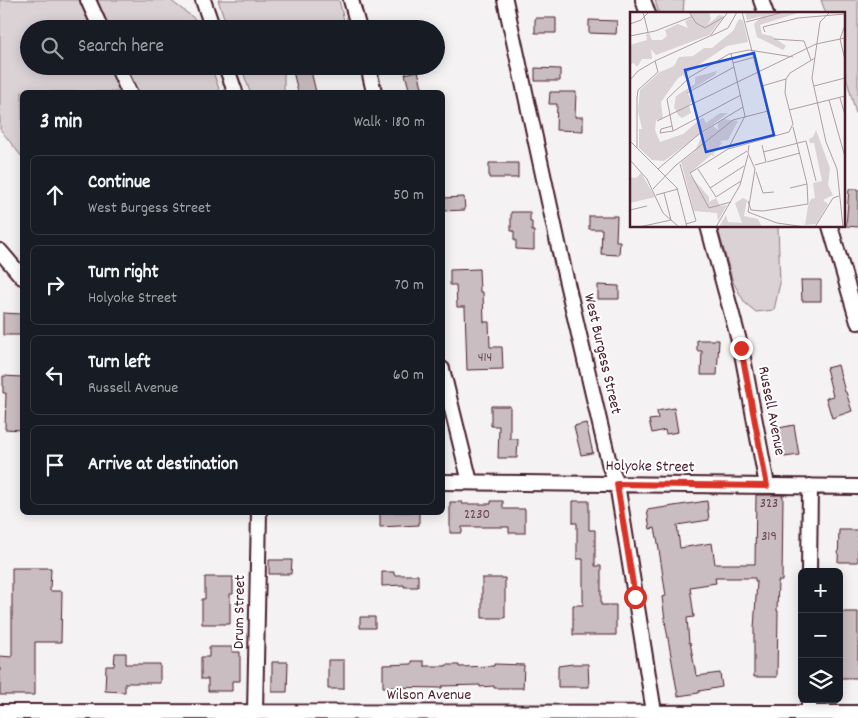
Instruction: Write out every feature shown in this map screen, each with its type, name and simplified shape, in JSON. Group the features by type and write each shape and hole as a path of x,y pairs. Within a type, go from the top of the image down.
{"street":[{"path":"88,0 97,20"},
{"path":"203,0 210,20"},
{"path":"351,0 356,20"},
{"name":"West Burgess Street","path":"505,0 610,467 617,484 654,715"},
{"path":"643,0 647,12"},
{"path":"761,0 765,12"},
{"path":"121,75 127,90"},
{"path":"229,75 234,90"},
{"path":"370,75 374,90"},
{"name":"Russell Avenue","path":"709,228 741,348 767,486"},
{"path":"831,228 858,322"},
{"path":"0,251 20,275"},
{"path":"445,381 470,482"},
{"name":"Holyoke Street","path":"445,482 858,486"},
{"path":"809,568 810,486"},
{"name":"Drum Street","path":"255,712 259,515"},
{"name":"Wilson Avenue","path":"0,712 654,715 809,706 858,713"}],"shaded area":[{"path":"0,0 170,0 195,19 20,20 20,75 214,75 219,90 20,90 20,154 0,129"},
{"path":"218,0 339,0 344,20 225,20"},
{"path":"655,0 684,0 683,12 658,12"},
{"path":"821,0 858,0 858,121 846,76 846,12 825,12"},
{"path":"244,75 284,75 284,90 249,90"},
{"path":"718,228 778,228 780,283 774,310 756,312 745,303 733,282"}],"building":[{"path":"535,18 556,18 556,33 535,33"},
{"path":"589,20 617,21 616,34 589,33"},
{"path":"535,68 560,69 560,81 535,81"},
{"path":"294,75 312,75 316,90 298,90"},
{"path":"405,75 419,75 423,90 409,90"},
{"path":"550,92 576,92 575,117 583,117 583,131 556,130 557,104 549,104"},
{"path":"489,163 518,163 518,178 489,178"},
{"path":"849,189 858,189 858,227 846,226"},
{"path":"464,197 465,210 445,211 445,198"},
{"path":"511,212 530,212 530,222 532,222 532,231 534,231 534,250 516,249 514,231 511,231"},
{"path":"589,216 617,216 616,241 620,241 619,255 601,254 602,229 589,229"},
{"path":"479,269 480,292 483,292 484,322 489,322 490,347 502,347 503,369 467,370 465,307 457,307 456,285 450,285 450,270"},
{"path":"801,280 821,280 821,301 802,301"},
{"path":"598,285 619,286 619,299 598,299"},
{"path":"3,313 20,314 20,335 3,335"},
{"path":"697,340 719,340 717,375 701,375 702,351 697,351"},
{"path":"838,365 852,411 832,418 826,398 833,396 826,368"},
{"path":"3,376 20,377 20,430 5,429 6,393 3,393"},
{"path":"491,406 510,406 510,439 518,439 517,458 498,458 499,426 491,426"},
{"path":"674,408 678,432 666,434 665,430 652,433 649,420 658,419 657,411"},
{"path":"586,423 593,453 581,455 574,426"},
{"path":"794,425 799,455 784,457 779,428"},
{"path":"756,495 783,495 782,581 778,581 777,611 777,677 754,677 757,581 755,581 755,578 715,578 716,583 690,587 694,617 687,618 689,643 696,675 720,673 722,687 678,696 662,597 666,596 658,543 655,528 650,529 647,510 707,501 709,520 677,525 680,548 712,543 715,564 755,564"},
{"path":"491,501 503,501 503,509 525,509 525,533 509,533 509,527 462,527 462,533 450,533 450,502 491,504"},
{"path":"573,501 589,501 589,530 595,530 595,566 601,566 601,605 616,605 616,635 573,635 573,605 583,605 583,559 577,559 577,523 573,523"},
{"path":"380,515 419,515 419,525 380,527"},
{"path":"839,530 858,530 858,562 838,562"},
{"path":"269,560 292,560 291,574 269,574"},
{"path":"12,568 51,568 50,591 62,591 61,642 35,642 35,695 0,695 0,656 12,657"},
{"path":"382,572 394,572 394,575 418,575 418,587 404,587 404,585 382,586"},
{"path":"205,577 233,577 233,594 230,594 230,624 202,624 202,599 205,599"},
{"path":"482,578 505,578 505,618 482,618"},
{"path":"843,612 858,612 858,678 843,678"},
{"path":"360,617 375,617 375,628 360,628"},
{"path":"209,647 232,647 232,652 240,652 240,681 232,681 232,691 208,691 208,679 201,679 201,657 209,657"},
{"path":"115,653 126,653 126,664 160,664 160,683 125,683 125,692 105,691 106,666 114,666"},
{"path":"328,660 344,660 344,689 328,689"},
{"path":"412,661 424,661 424,666 524,665 523,688 494,688 494,686 480,687 480,685 442,686 442,688 383,687 383,665 412,664"},
{"path":"272,662 288,662 287,692 272,692"},
{"path":"588,664 589,687 558,687 558,666"}],"route":[{"path":"635,597 617,484 767,486 741,348"}]}
